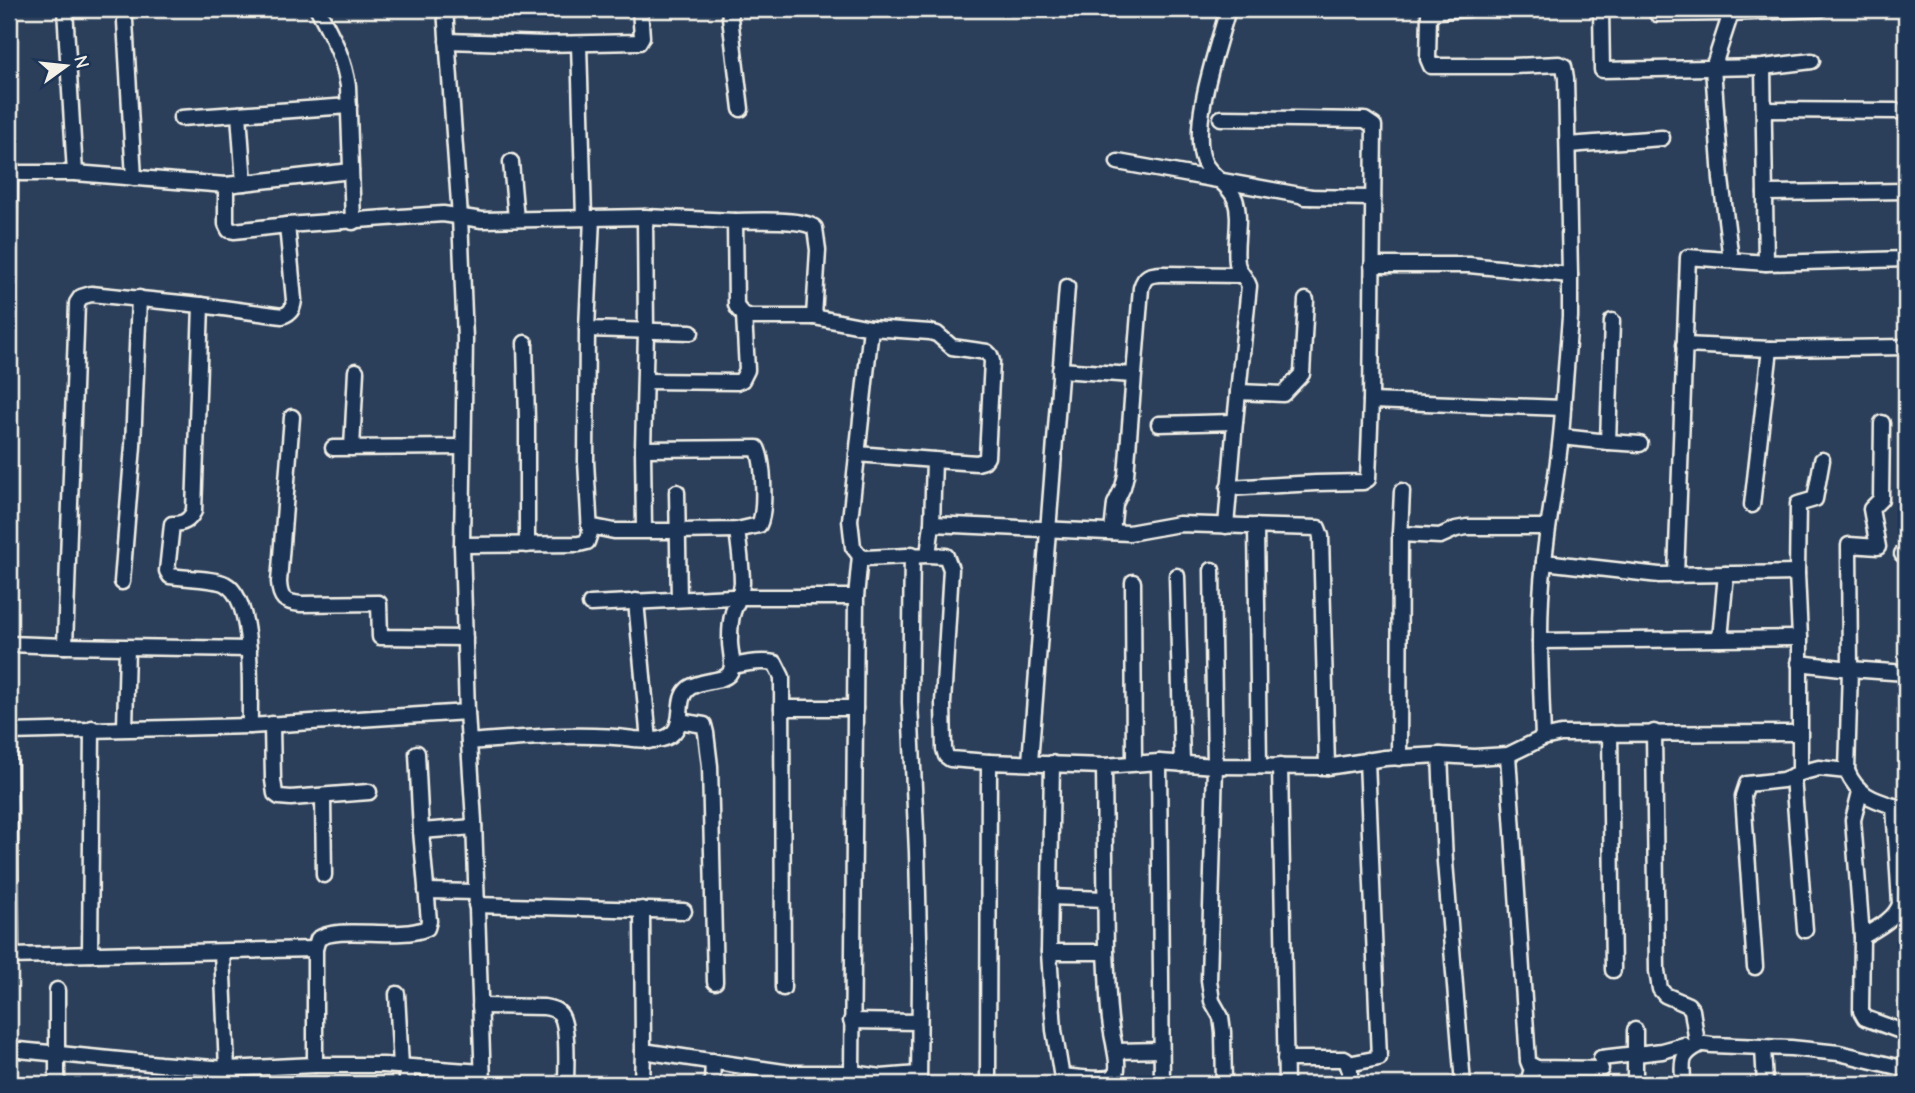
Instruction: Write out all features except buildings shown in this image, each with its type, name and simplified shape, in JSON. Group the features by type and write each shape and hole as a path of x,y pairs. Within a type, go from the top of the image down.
{"street":[{"path":"65,9 75,173"},
{"path":"318,9 345,64 353,222"},
{"path":"9,1049 233,1068 404,1066 483,1078 462,545 464,339 460,217 444,9"},
{"path":"447,41 579,44 639,42 642,37 640,9"},
{"path":"729,9 741,109"},
{"path":"1226,526 1249,296 1248,282 1241,275 1236,260 1237,207 1234,196 1205,164 1201,128 1206,88 1228,9"},
{"path":"1468,9 1429,14 1429,64 1562,65 1566,78 1570,317 1562,437 1544,562 1540,640 1543,738"},
{"path":"1601,9 1602,69 1763,67 1812,61"},
{"path":"1657,14 1820,9"},
{"path":"1731,260 1721,179 1713,68 1732,11"},
{"path":"125,21 134,178"},
{"path":"462,545 584,544 589,538 586,461 588,218 579,44"},
{"path":"1763,67 1766,262"},
{"path":"181,118 349,106"},
{"path":"1763,110 1897,111"},
{"path":"239,114 244,183"},
{"path":"1221,118 1365,120 1374,126 1368,479 1363,482 1228,488"},
{"path":"1568,145 1662,138"},
{"path":"511,162 516,219"},
{"path":"1118,162 1311,197"},
{"path":"9,280 9,173 75,173 226,185 351,171"},
{"path":"226,185 226,224 229,230 234,231 443,214 482,220 645,217 810,224 815,228 818,250 814,317"},
{"path":"1765,193 1906,191"},
{"path":"1234,196 1373,198"},
{"path":"644,530 645,217"},
{"path":"735,221 736,305 744,315 814,317 871,328 930,332 937,334 952,347 987,352 990,355 992,361 985,461 978,463 857,454"},
{"path":"65,646 77,303 81,297 91,294 282,316 288,314 293,309 294,300 287,225"},
{"path":"1676,575 1688,257 1766,262 1906,259"},
{"path":"1372,265 1469,265 1570,275"},
{"path":"1112,532 1115,504 1124,487 1126,475 1143,280 1150,275 1162,274 1241,275"},
{"path":"1030,762 1067,287"},
{"path":"122,582 133,446 139,298"},
{"path":"1238,392 1283,394 1302,374 1306,300"},
{"path":"201,305 194,511 190,518 181,524 172,524 167,571 170,576 224,583 233,590 245,613 249,649 250,726"},
{"path":"646,381 742,380 747,370 744,315"},
{"path":"1608,442 1612,321"},
{"path":"871,328 850,520 853,547 865,558 912,554 946,556 951,569 943,702 944,749 950,759 1104,766 1158,762 1214,766 1327,767 1367,760 1440,755 1508,755 1543,738 1561,734 1799,733"},
{"path":"587,329 691,332"},
{"path":"525,343 527,545"},
{"path":"1684,345 1770,349 1906,346"},
{"path":"1752,505 1770,349"},
{"path":"1060,370 1133,374"},
{"path":"352,448 356,371"},
{"path":"1371,401 1563,408"},
{"path":"292,417 280,593 290,602 301,604 379,603 380,637 465,638"},
{"path":"1159,424 1235,422"},
{"path":"1862,937 1894,915 1900,904 1900,808 1860,792 1847,771 1849,545 1878,547 1871,509 1881,499 1882,423"},
{"path":"1562,437 1640,444"},
{"path":"332,448 463,447"},
{"path":"589,526 614,531 737,530 755,527 762,521 761,465 757,448 643,449"},
{"path":"928,555 934,460"},
{"path":"1805,930 1797,775 1800,638 1798,503 1815,499 1822,460"},
{"path":"1399,758 1399,534 1402,491"},
{"path":"677,492 679,599"},
{"path":"932,524 1129,533 1179,524 1318,528 1327,767"},
{"path":"1256,526 1259,765"},
{"path":"1399,534 1440,536 1467,527 1548,527"},
{"path":"469,742 572,735 601,735 649,741 661,740 674,732 679,721 684,693 691,686 723,678 733,666 729,649 730,621 741,597 742,571 737,530"},
{"path":"643,1051 713,1061 774,1078 852,1073 919,1079 917,864 910,702 912,554"},
{"path":"852,1073 856,597 860,556"},
{"path":"1544,562 1659,575 1797,573"},
{"path":"1212,570 1214,766 1209,980 1212,1001 1221,1017 1224,1084"},
{"path":"1720,639 1726,574"},
{"path":"1177,576 1182,764"},
{"path":"1133,582 1134,763"},
{"path":"590,604 741,597 856,597"},
{"path":"636,601 649,741"},
{"path":"1540,640 1800,638"},
{"path":"9,643 249,649"},
{"path":"125,728 127,648"},
{"path":"733,666 768,661 775,663 782,677 783,988"},
{"path":"1799,663 1906,673"},
{"path":"782,708 855,708"},
{"path":"315,950 10,956 9,732 250,726 467,712"},
{"path":"679,721 704,725 706,733 710,766 715,982"},
{"path":"272,724 275,794 279,797 369,792"},
{"path":"90,954 92,729"},
{"path":"1654,732 1657,971 1660,989 1665,995 1689,1005 1692,1010 1695,1039 1700,1044"},
{"path":"1610,733 1613,970"},
{"path":"315,1065 315,950 318,939 331,933 391,934 428,928 417,753"},
{"path":"1440,755 1445,862 1463,1084"},
{"path":"1508,755 1528,1061 1533,1066 1547,1069 1601,1063 1684,1045"},
{"path":"1348,1064 1379,1058 1367,760"},
{"path":"988,1084 989,762"},
{"path":"1158,762 1162,1084"},
{"path":"1052,764 1049,952 1054,1030 1062,1080 1106,1079 1116,1074 1117,1067 1111,1030 1106,951 1104,766"},
{"path":"1280,766 1286,1084"},
{"path":"1755,967 1743,796 1745,787 1752,782 1783,780 1819,768 1847,771"},
{"path":"1860,792 1853,820 1862,937 1861,1007 1866,1018 1906,1033"},
{"path":"323,796 324,875"},
{"path":"421,831 474,827"},
{"path":"426,891 476,898 684,911"},
{"path":"1050,897 1105,899"},
{"path":"642,909 642,1084"},
{"path":"222,951 233,1068 242,1084"},
{"path":"1049,952 1106,951"},
{"path":"57,990 57,1084"},
{"path":"397,994 407,1084"},
{"path":"480,1006 544,1007 559,1013 564,1023 566,1084"},
{"path":"851,1021 919,1023"},
{"path":"1635,1030 1636,1084"},
{"path":"1683,1084 1683,1057 1686,1052 1700,1044 1839,1052 1906,1069"},
{"path":"1763,1048 1765,1084"},
{"path":"1116,1051 1161,1050"},
{"path":"1285,1059 1344,1059 1348,1064 1350,1084"},
{"path":"712,1084 713,1061"},
{"path":"1525,1084 1533,1066"}]}
